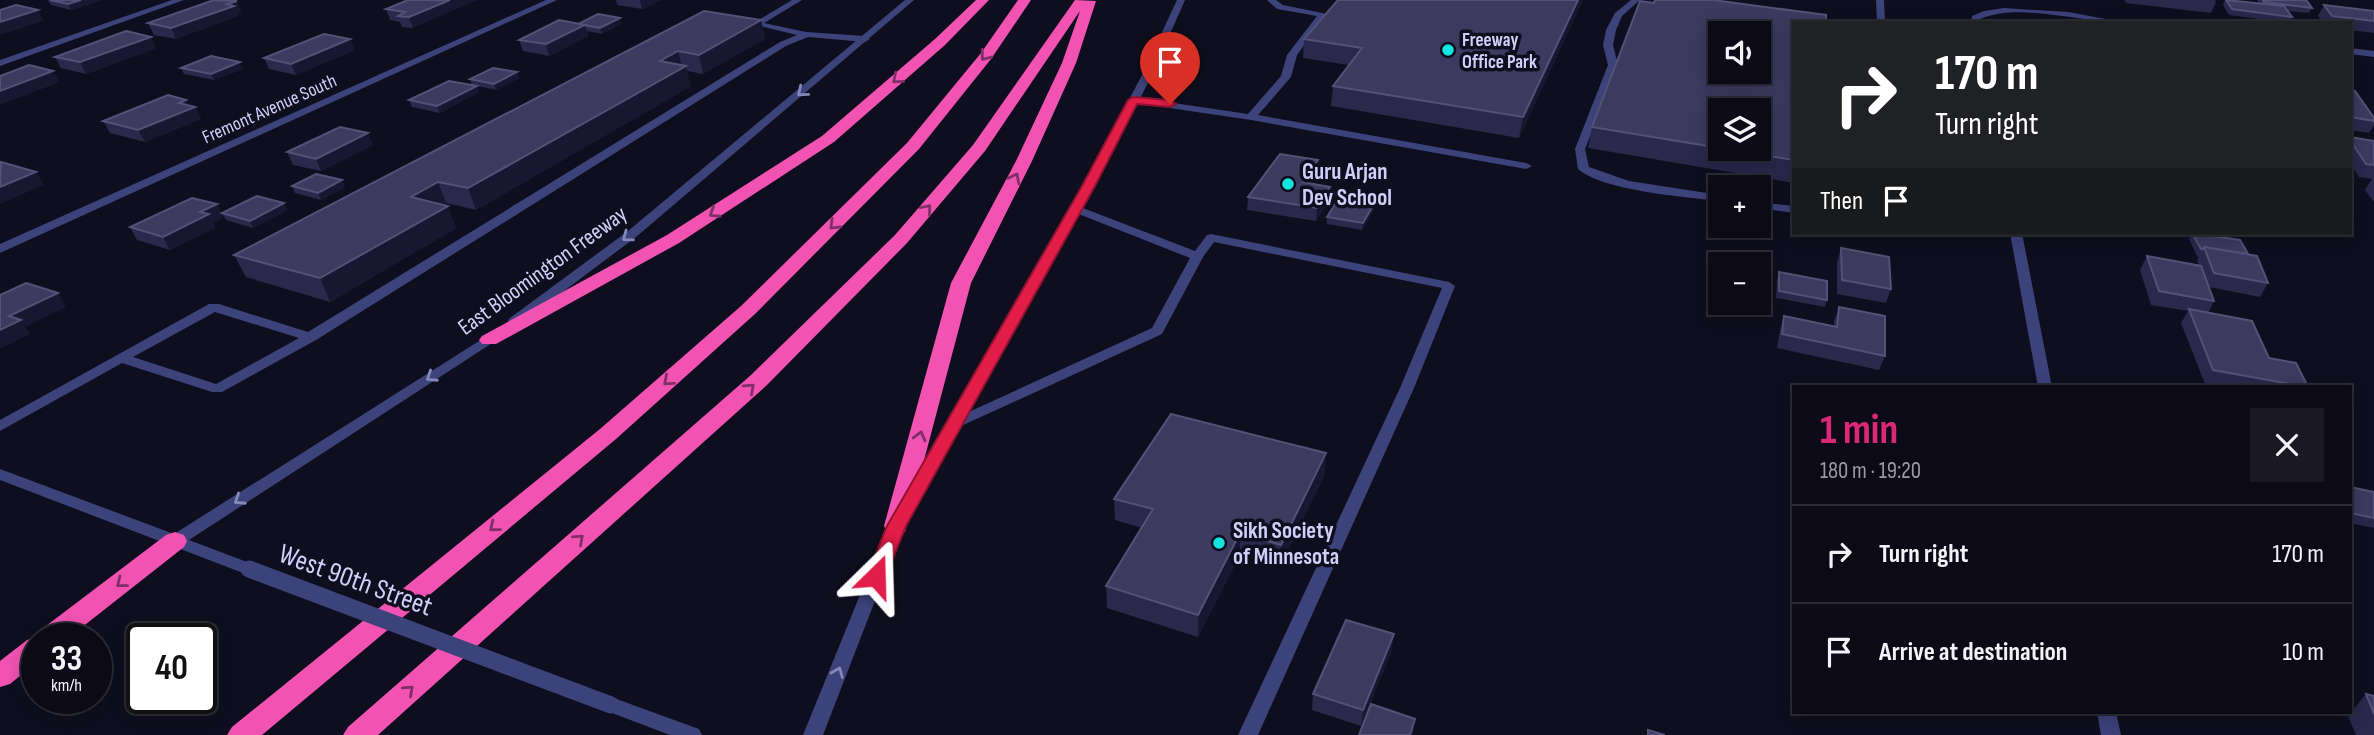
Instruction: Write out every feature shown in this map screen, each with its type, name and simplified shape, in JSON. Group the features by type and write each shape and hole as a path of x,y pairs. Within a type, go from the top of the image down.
{"highway":[{"path":"488,340 673,239 828,139 984,0"},
{"path":"242,735 608,434 748,310 913,146 986,56 1025,0"},
{"path":"358,735 759,380 901,239 979,148 1081,0"},
{"path":"896,526 961,283 1024,161 1069,63 1090,0"},
{"path":"69,623 175,541"},
{"path":"0,676 21,660"}],"street":[{"path":"0,63 180,0"},
{"name":"Fremont Avenue South","path":"0,249 553,0"},
{"path":"798,0 756,24 807,34 865,39"},
{"name":"East Bloomington Freeway","path":"175,541 488,340 632,234 910,0"},
{"path":"813,735 896,526 1075,209 1133,100 1181,0"},
{"path":"1251,117 1286,77 1292,55 1323,14 1280,7 1271,0"},
{"path":"1636,0 1618,15 1611,30 1608,45 1613,65 1580,149 1584,169 1594,176 1708,196"},
{"path":"1880,0 1881,21"},
{"path":"1976,21 1975,18 1981,13 1992,10 2018,10 2107,21"},
{"path":"121,358 217,389 311,337 782,44 807,34"},
{"path":"2352,51 2374,54"},
{"path":"1133,100 1251,117 1526,166"},
{"path":"1771,207 1792,211"},
{"path":"1075,209 1197,256"},
{"path":"2016,235 2045,385"},
{"path":"954,424 1157,331 1210,237 1449,286 1407,387 1248,735"},
{"path":"0,426 215,307 311,337"},
{"name":"West 90th Street","path":"0,474 692,735"},
{"path":"2106,714 2110,735"}],"building":[{"path":"50,0 81,0 68,4"},
{"path":"214,0 237,1 227,4 234,6 171,28 148,23"},
{"path":"408,0 450,0 409,17 398,16 405,12 386,9"},
{"name":"Freeway Office Park","path":"1338,0 1578,0 1523,117 1333,86 1362,48 1304,39"},
{"path":"1655,0 1713,0 1826,15 1826,21 1792,21 1792,160 1771,156 1771,98 1708,98 1708,146 1592,127 1640,1 1654,3"},
{"path":"2226,0 2284,6 2292,17 2232,9"},
{"path":"2263,0 2306,0 2312,8 2264,2"},
{"path":"16,5 38,10 0,22 0,10"},
{"path":"2324,5 2374,11 2374,21 2332,16"},
{"path":"704,11 761,20 699,55 678,51 660,61 686,66 468,188 438,182 411,197 448,206 320,278 234,255"},
{"path":"598,14 620,18 600,28 578,24"},
{"path":"559,20 585,25 546,44 519,40"},
{"path":"126,31 151,37 80,62 55,57"},
{"path":"324,34 350,39 291,64 264,58"},
{"path":"211,56 240,62 211,74 181,68"},
{"path":"29,65 53,71 0,91 0,76"},
{"path":"493,68 517,72 494,84 470,79"},
{"path":"449,81 477,86 437,106 409,100"},
{"path":"2352,90 2355,91 2374,121 2352,117"},
{"path":"168,95 186,100 179,103 195,107 138,130 103,121"},
{"path":"340,127 368,133 316,159 287,152"},
{"path":"2352,137 2374,141 2374,165 2366,164 2352,143"},
{"path":"1280,154 1318,160 1303,182 1330,187 1317,208 1248,197"},
{"path":"1,162 36,172 0,187"},
{"path":"316,174 342,180 318,193 292,186"},
{"path":"257,196 284,203 250,221 222,213"},
{"path":"1340,196 1375,202 1363,223 1327,217"},
{"path":"192,198 217,204 200,212 209,214 163,237 130,227"},
{"path":"2193,235 2240,240 2248,254 2204,247 2201,249"},
{"path":"2204,247 2257,256 2268,283 2214,273"},
{"path":"1841,248 1889,257 1891,289 1842,280"},
{"path":"2147,256 2201,266 2214,301 2159,291"},
{"path":"1779,272 1827,281 1827,300 1779,291"},
{"path":"26,283 58,293 9,316 21,320 0,330 0,295"},
{"path":"1839,307 1885,316 1885,356 1782,334 1784,316 1837,327"},
{"path":"2189,309 2252,321 2269,358 2296,363 2307,385 2297,385 2213,370"},
{"name":"Sikh Society of Minnesota","path":"1171,414 1326,453 1281,545 1240,533 1198,615 1106,586 1153,509 1114,499"},
{"path":"2352,487 2374,492 2374,518 2352,513"},
{"path":"1346,620 1394,634 1363,710 1313,694"},
{"path":"2366,694 2374,696 2374,714"},
{"path":"1371,704 1415,719 1410,735 1359,735"},
{"path":"1648,730 1665,735 1648,735"}],"place":[{"name":"Freeway Office Park","path":"1448,50"},
{"name":"Guru Arjan Dev School","path":"1288,184"},
{"name":"Sikh Society of Minnesota","path":"1219,543"}],"route":[{"path":"876,576 896,526 1089,186 1133,100 1170,104"}]}
